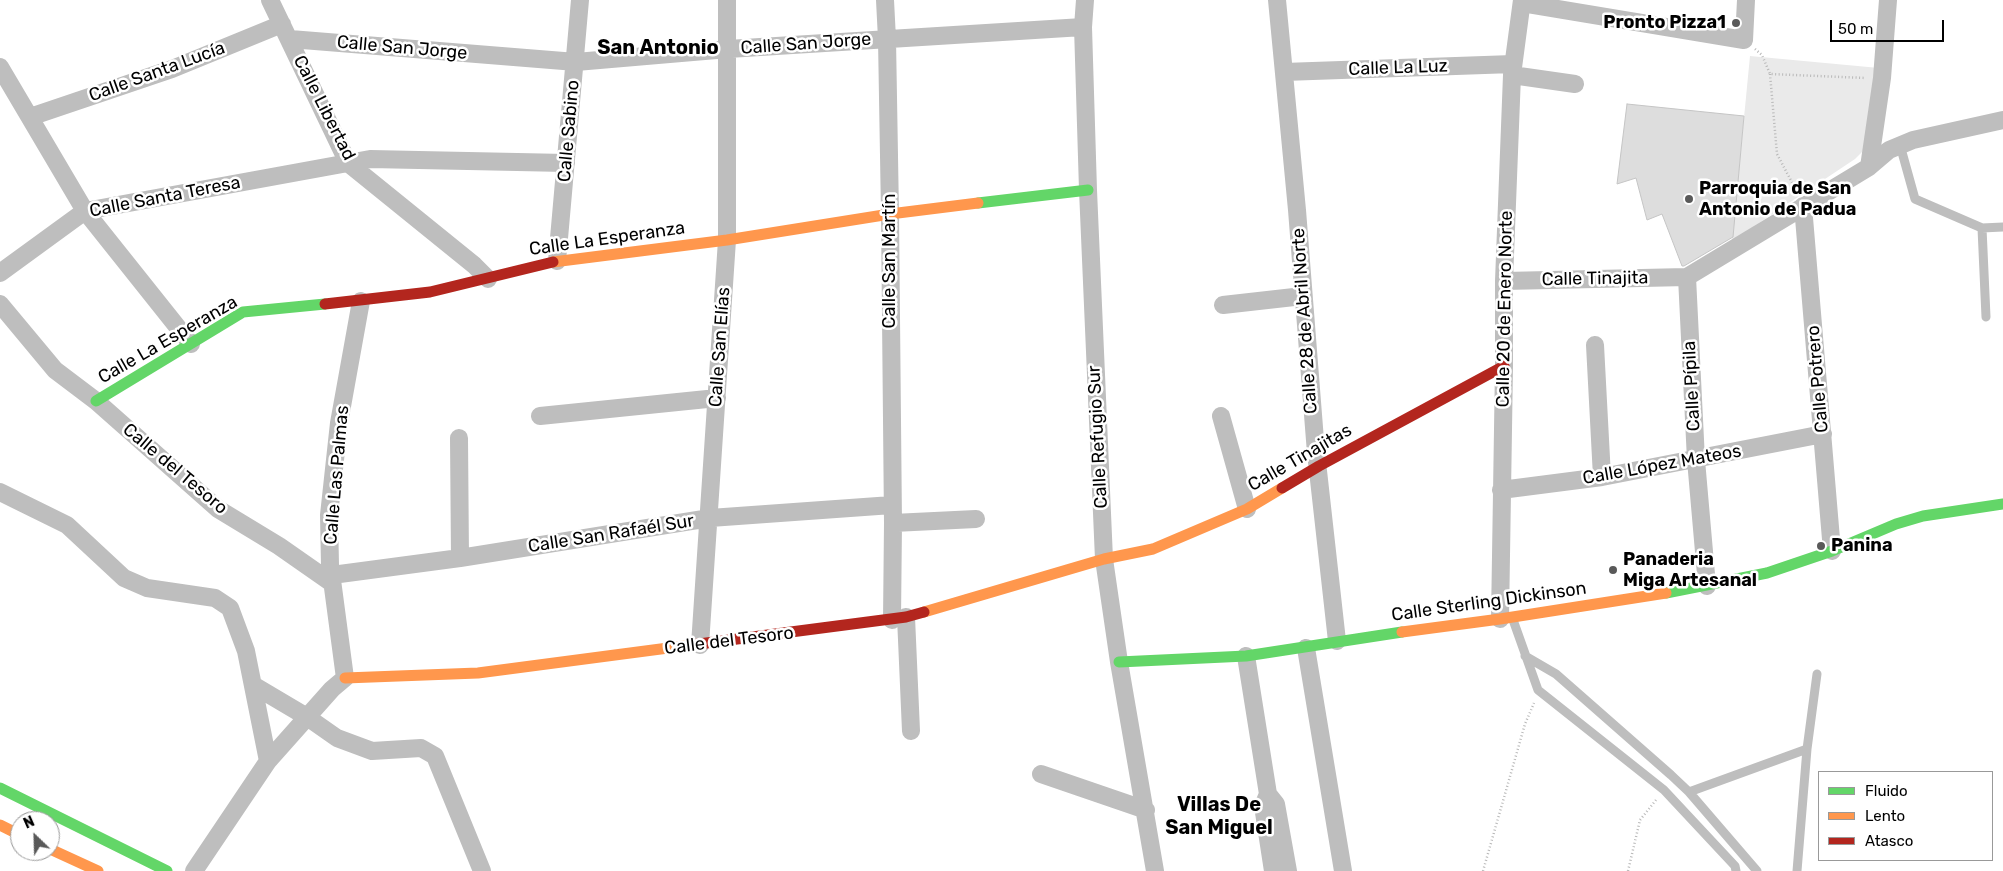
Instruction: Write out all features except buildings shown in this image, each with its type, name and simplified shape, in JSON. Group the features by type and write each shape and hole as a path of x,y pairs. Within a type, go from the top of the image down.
{"street":[{"name":"Calle Libertad","path":"270,0 348,163 474,265 488,279"},
{"name":"Calle Sabino","path":"557,261 580,0"},
{"name":"Calle San Elías","path":"700,645 710,518 727,240 727,0"},
{"name":"Calle San Martín","path":"885,0 890,214 892,505 899,618 911,731"},
{"name":"Calle 28 de Abril Norte","path":"1277,0 1316,453 1319,466 1337,641"},
{"path":"1522,2 1744,40 1746,0"},
{"path":"1869,167 1882,78 1888,0"},
{"name":"Calle Refugio Sur","path":"1090,1 1084,27 1088,190 1104,559 1119,662 1155,871"},
{"name":"Calle 20 de Enero Norte","path":"1506,618 1501,490 1504,281 1512,70 1522,2"},
{"name":"Calle San Jorge","path":"286,31 576,62 728,49 1084,27"},
{"name":"Calle Santa Lucía","path":"30,117 286,31"},
{"path":"0,67 85,211 191,344"},
{"name":"Calle La Luz","path":"1284,72 1512,70 1575,84"},
{"path":"1687,277 1869,167 1889,150 1914,140 2003,120"},
{"name":"Calle Santa Teresa","path":"0,273 85,211 370,159 566,162"},
{"name":"Calle La Esperanza","path":"96,402 243,312 361,301 430,292 557,261 727,240 890,214 1088,190"},
{"name":"Calle Potrero","path":"1803,206 1832,551"},
{"name":"Calle Tinajita","path":"1504,281 1687,277"},
{"name":"Calle Pípila","path":"1687,277 1696,460 1707,586"},
{"path":"1223,305 1303,296"},
{"name":"Calle Las Palmas","path":"338,684 329,515 339,423 361,301"},
{"name":"Calle del Tesoro","path":"0,304 55,370 96,402 218,509 332,579"},
{"path":"1595,345 1602,478"},
{"name":"Calle Tinajitas","path":"1104,559 1153,549 1247,509 1319,466 1504,366"},
{"path":"540,416 717,398"},
{"path":"1221,416 1247,509"},
{"name":"Calle López Mateos","path":"1501,490 1602,478 1822,434"},
{"path":"459,438 460,558"},
{"path":"0,492 67,525 124,578 147,588 215,598 230,608 246,651 268,761"},
{"name":"Calle Sterling Dickinson","path":"1119,662 1246,656 1707,586 1767,573 1832,551 1896,524 1923,516 2003,504"},
{"name":"Calle San Rafaél Sur","path":"332,579 710,518 892,505"},
{"path":"893,523 976,519"},
{"name":"Calle del Tesoro","path":"338,684 478,673 899,618 1104,559"},
{"path":"1306,648 1343,871"},
{"path":"1246,656 1270,805 1288,871"},
{"path":"194,871 268,761 338,684"},
{"path":"254,685 338,738 372,751 421,748 436,756 482,871"},
{"path":"1041,774 1146,810"},
{"path":"0,788 167,871"},
{"path":"1270,805 1273,871"},
{"path":"60,854 98,871"}],"lane":[{"path":"1900,145 1915,199 1982,228 2003,227"},
{"path":"1982,228 1986,316"},
{"path":"1506,618 1525,656 1538,690 1664,790 1735,866 1736,871"},
{"path":"1525,656 1556,674 1689,792 1757,871"},
{"path":"1797,871 1807,749 1817,674"},
{"path":"1689,792 1807,749"}],"path":[{"path":"1744,40 1762,55 1770,74 1778,154 1803,206"},
{"path":"1770,74 1882,78"},
{"path":"1483,871 1525,724 1538,690"},
{"path":"1628,871 1640,820 1664,790"}],"shaded area":[{"path":"1750,56 1879,68 1866,145 1862,152 1855,159 1732,241"}],"traffic: fast":[{"path":"978,203 1088,190"},
{"path":"96,401 243,312 325,304"},
{"path":"1666,593 1767,573 1832,551 1896,524 1923,516 2003,504"},
{"path":"1119,662 1246,656 1402,632"},
{"path":"0,788 167,871"}],"traffic: slow":[{"path":"553,262 727,240 890,214 978,203"},
{"path":"924,612 1104,559 1153,549 1247,509 1282,488"},
{"path":"1402,632 1666,593"},
{"path":"345,678 478,673 691,645"},
{"path":"0,825 10,830"},
{"path":"60,854 98,871"}],"traffic: jam":[{"path":"325,304 430,292 553,262"},
{"path":"1282,488 1504,366"},
{"path":"691,645 906,617 924,612"}],"place":[{"name":"Pronto Pizza1","path":"1736,23"},
{"name":"Parroquia de San Antonio de Padua","path":"1689,199"},
{"name":"Panina","path":"1821,546"},
{"name":"Panaderia Miga Artesanal","path":"1613,570"}],"district":[{"name":"San Antonio","path":"658,48"},
{"name":"Villas De San Miguel","path":"1219,816"}]}
